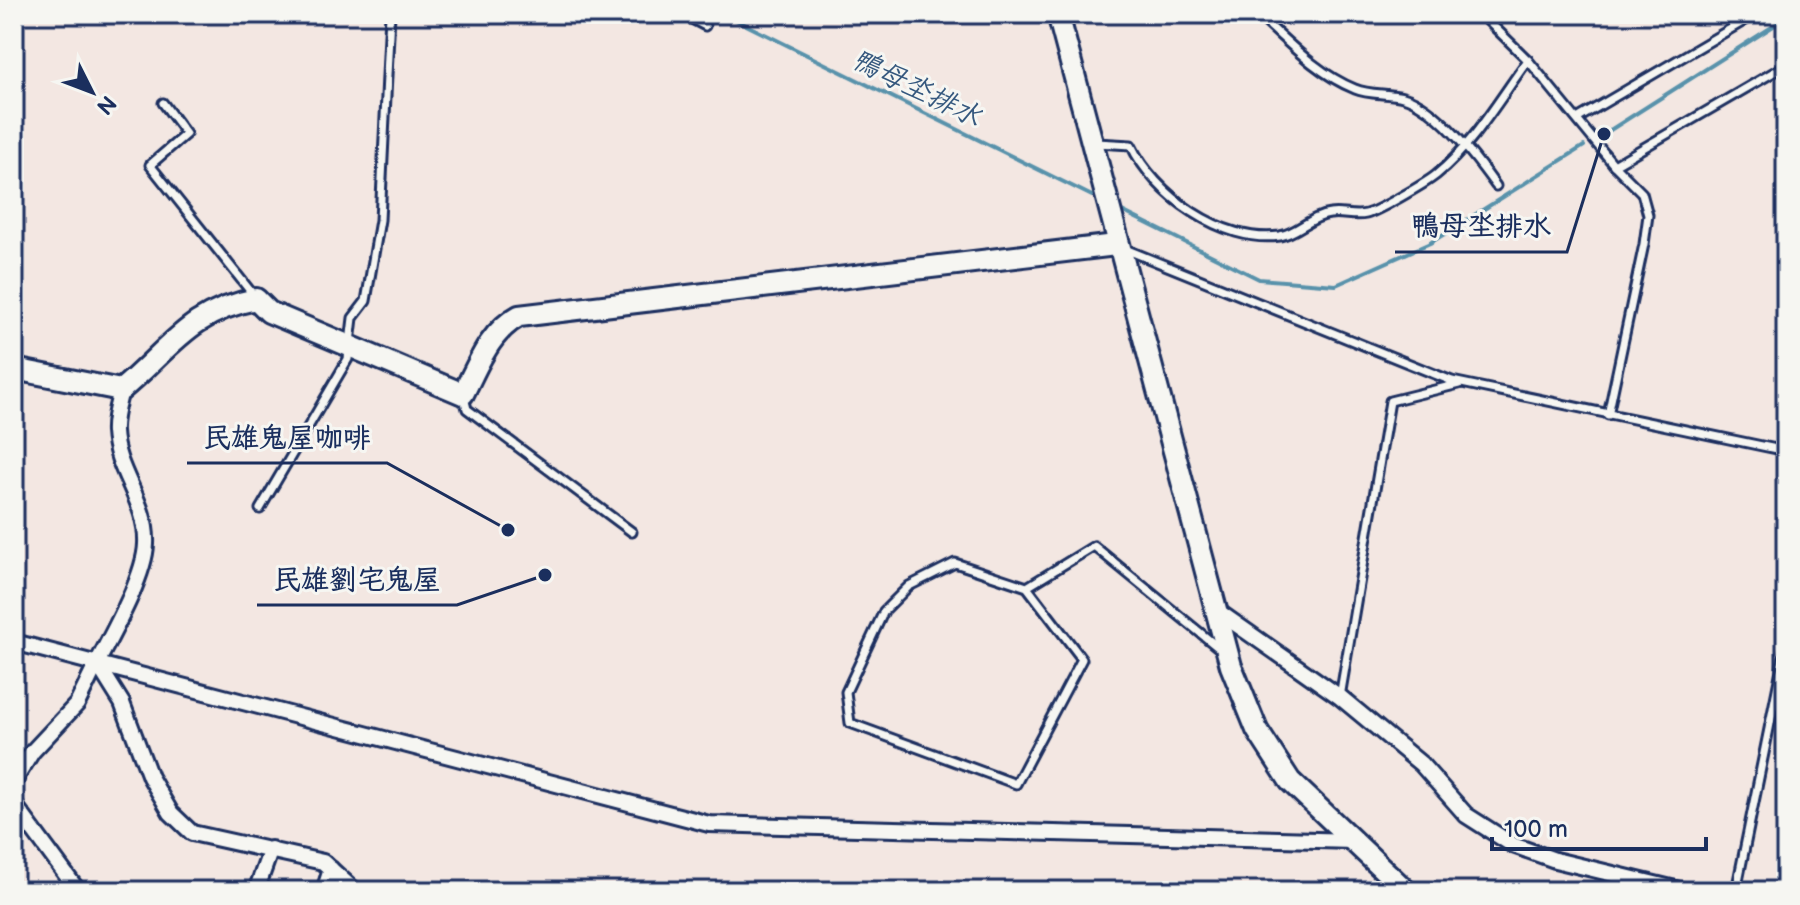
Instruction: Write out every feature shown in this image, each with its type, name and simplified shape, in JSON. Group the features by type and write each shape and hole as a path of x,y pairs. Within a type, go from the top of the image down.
{"street":[{"path":"1058,14 1116,245 1131,285 1228,655 1257,730 1290,781 1406,891"},
{"path":"14,781 32,752 77,704 126,606 146,545 140,505 119,456 114,433 121,390 188,328 224,305 256,299 269,312 463,394 492,338 505,324 519,316 1116,245"},
{"path":"14,369 121,390"},
{"path":"1216,610 1340,697 1421,764 1466,815 1513,845 1555,860 1684,891"},
{"path":"14,642 709,824 1354,841"},
{"path":"97,663 122,703 150,777 171,813 192,833 323,862 355,891"},
{"path":"14,804 78,891"},
{"path":"256,891 271,849"},
{"path":"324,891 331,869"}],"lane":[{"path":"260,509 348,359 353,318 366,301 380,220 390,14"},
{"path":"682,14 705,26"},
{"path":"1257,14 1325,72 1356,90 1405,98 1465,144 1496,186"},
{"path":"1481,14 1528,60 1614,165 1642,193 1648,215 1608,415"},
{"path":"1577,119 1756,14"},
{"path":"1091,143 1131,145 1142,167 1189,210 1213,224 1260,236 1281,236 1328,214 1367,214 1436,175 1465,144 1528,60"},
{"path":"1614,165 1786,65"},
{"path":"163,103 186,134 150,165 256,299"},
{"path":"1116,245 1461,383 1786,451"},
{"path":"1340,697 1390,401 1461,383"},
{"path":"463,394 467,409 632,532"},
{"path":"1027,587 1082,659 1016,784 850,723 846,692 884,611 909,586 955,563 1027,587 1094,546 1228,655"},
{"path":"1736,891 1786,645"}],"waterway":[{"name":"鴨母坔排水","path":"724,14 1092,196"},
{"name":"鴨母坔排水","path":"1604,134 1786,18"},
{"name":"鴨母坔排水","path":"1120,210 1259,279 1336,285 1430,243 1584,146"}],"place":[{"name":"鴨母坔排水","path":"1604,134"},
{"name":"民雄鬼屋咖啡","path":"508,530"},
{"name":"民雄劉宅鬼屋","path":"545,575"}]}
